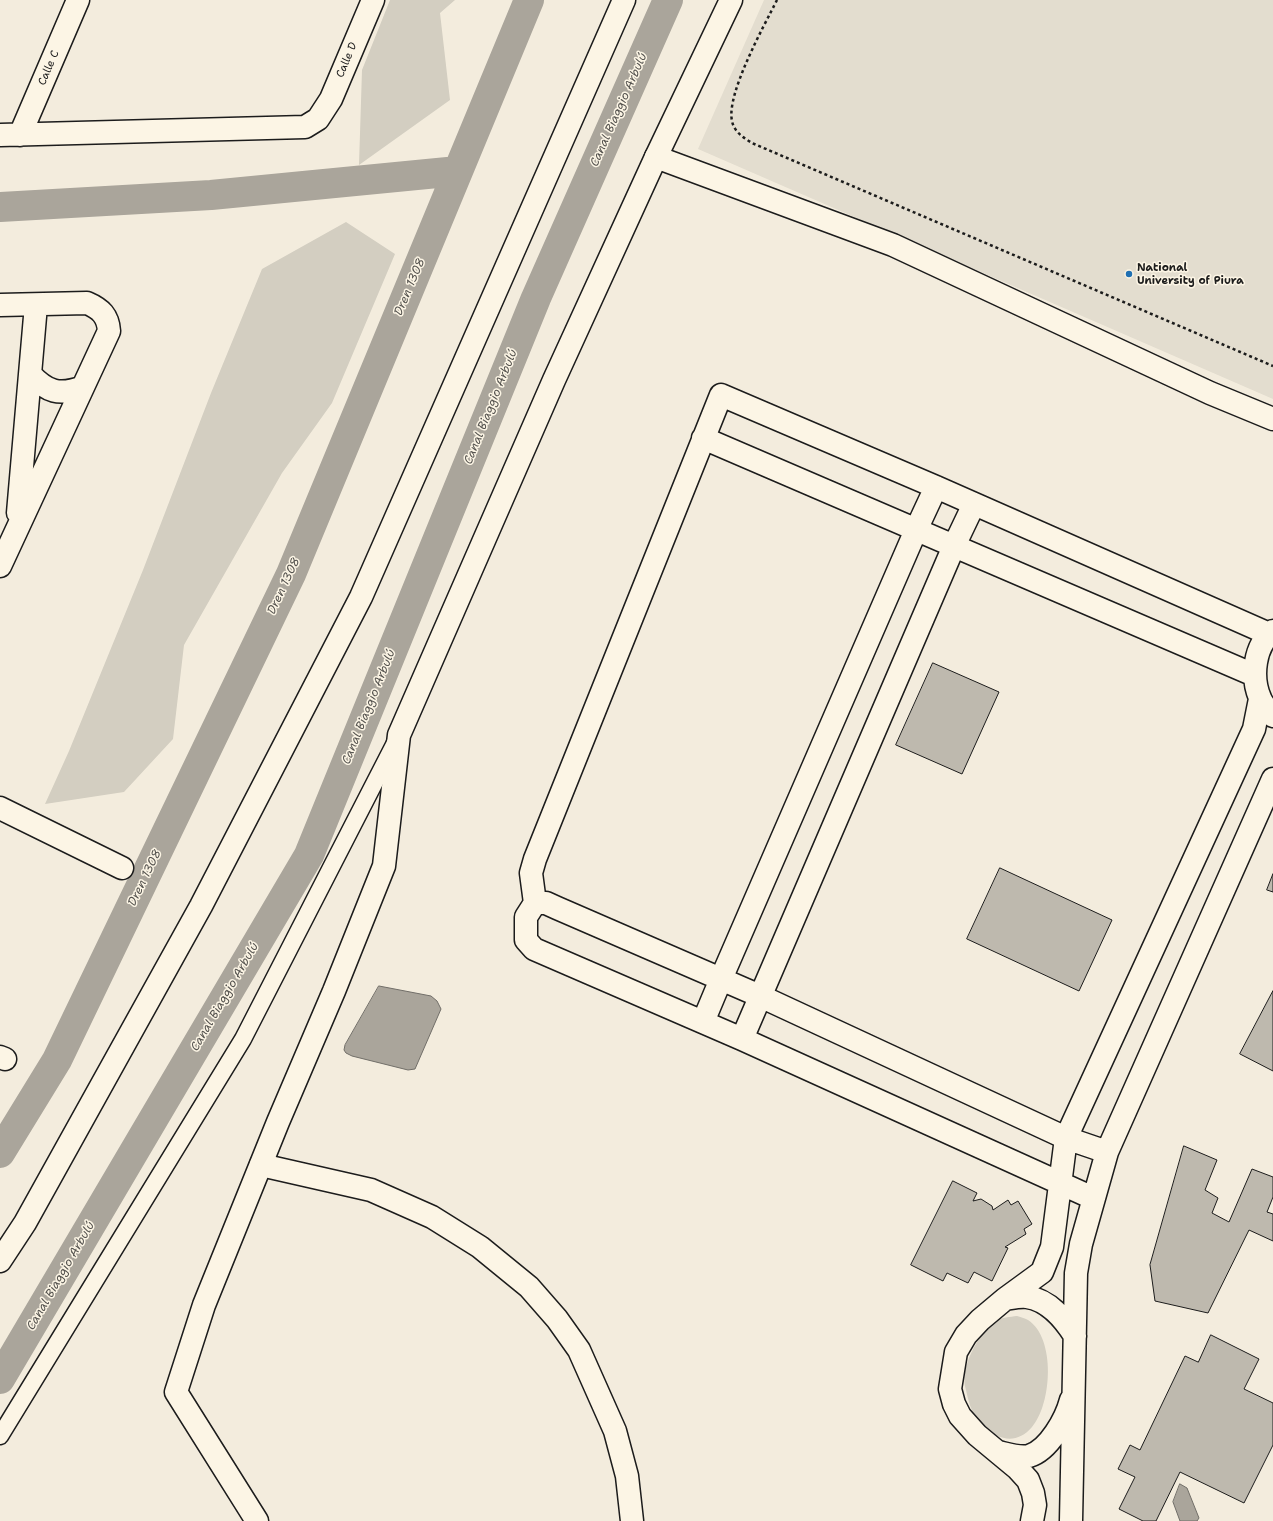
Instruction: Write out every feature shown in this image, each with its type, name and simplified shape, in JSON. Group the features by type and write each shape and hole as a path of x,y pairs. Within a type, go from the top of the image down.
{"street":[{"name":"Calle C","path":"10,135 78,0"},
{"name":"Calle D","path":"10,135 305,126 318,119 330,99 373,0"},
{"path":"0,1261 25,1223 201,906 361,597 624,0"},
{"path":"256,1521 176,1392 204,1305 260,1165 334,991 384,866 399,735 554,380 730,0"},
{"path":"656,157 893,245 1210,393 1273,419"},
{"path":"0,305 87,303 98,308 107,319 109,331 16,528 0,566"},
{"path":"16,528 36,305"},
{"path":"30,374 38,383 54,391 72,391 83,387"},
{"path":"1094,1198 704,1022 534,949 526,940 526,917 535,903 530,873 535,858 721,395 1271,633 1258,653 1254,675 1260,699 1273,716"},
{"path":"703,438 1254,675"},
{"path":"704,1022 721,979 936,487"},
{"path":"742,1039 954,546 974,504"},
{"path":"1032,1521 1035,1505 1033,1493 1028,1480 1018,1469 977,1435 960,1416 954,1404 950,1389 956,1352 966,1335 980,1320 1005,1299 1042,1272 1052,1247 1066,1138 1254,729 1260,699"},
{"path":"1071,1521 1076,1273 1081,1244 1107,1152 1273,779"},
{"path":"0,808 122,868"},
{"path":"535,903 546,903 721,979 1066,1138 1107,1152"},
{"path":"260,1165 371,1190 432,1217 480,1247 529,1287 557,1320 579,1350 615,1431 627,1476 632,1521"},
{"path":"1005,1299 1027,1297 1043,1303 1054,1310 1064,1320 1075,1336"},
{"path":"995,1451 1009,1455 1023,1456 1029,1456 1038,1452 1053,1436 1063,1420 1069,1408 1074,1387"}],"lane":[{"path":"0,1436 243,1039 399,735"}],"path":[{"path":"777,0 739,79 732,104 732,122 739,135 759,146 1273,366"}],"shaded area":[{"path":"390,0 455,0 440,13 450,100 359,165 362,70"},
{"name":"National University of Piura","path":"764,0 1273,0 1273,399 698,149"},
{"path":"346,222 395,254 332,403 282,473 184,645 173,739 124,792 45,804 69,751 143,570 211,393 262,269"},
{"path":"379,986 431,996 437,1001 441,1009 415,1069 408,1070 352,1056 344,1050 345,1045"},
{"path":"1017,1316 1028,1320 1037,1329 1043,1341 1047,1356 1047,1388 1039,1417 1032,1427 1021,1436 1008,1439 1002,1438 990,1432 977,1420 967,1394 965,1372 972,1352 989,1327 998,1320 1006,1317"},
{"path":"1180,1484 1187,1488 1199,1518 1197,1521 1180,1521 1173,1502"}],"building":[{"path":"933,663 999,692 962,774 896,745"},
{"path":"1000,868 1112,920 1079,991 967,939"},
{"path":"1273,874 1273,892 1267,890"},
{"path":"1273,991 1273,1071 1240,1054"},
{"path":"1184,1146 1217,1160 1205,1190 1218,1198 1212,1213 1229,1222 1252,1169 1273,1177 1273,1197 1267,1212 1273,1214 1273,1241 1249,1230 1208,1313 1155,1301 1150,1265"},
{"path":"953,1181 977,1193 973,1201 981,1199 992,1206 993,1210 1008,1200 1011,1205 1018,1201 1032,1224 1024,1229 1026,1234 1005,1247 1008,1248 992,1281 974,1272 968,1283 947,1273 943,1281 911,1265"},
{"path":"1211,1335 1259,1359 1244,1389 1273,1403 1273,1445 1244,1503 1180,1472 1156,1521 1143,1521 1119,1509 1135,1477 1118,1469 1130,1445 1140,1450 1185,1356 1198,1362"}],"waterway":[{"name":"Dren 1308","path":"0,1153 57,1060 291,574 529,0"},
{"name":"Canal Biaggio Arbulú","path":"0,1379 309,855 536,298 668,0"},
{"path":"0,207 211,195 458,171"}],"place":[{"name":"National University of Piura","path":"1129,274"}]}
